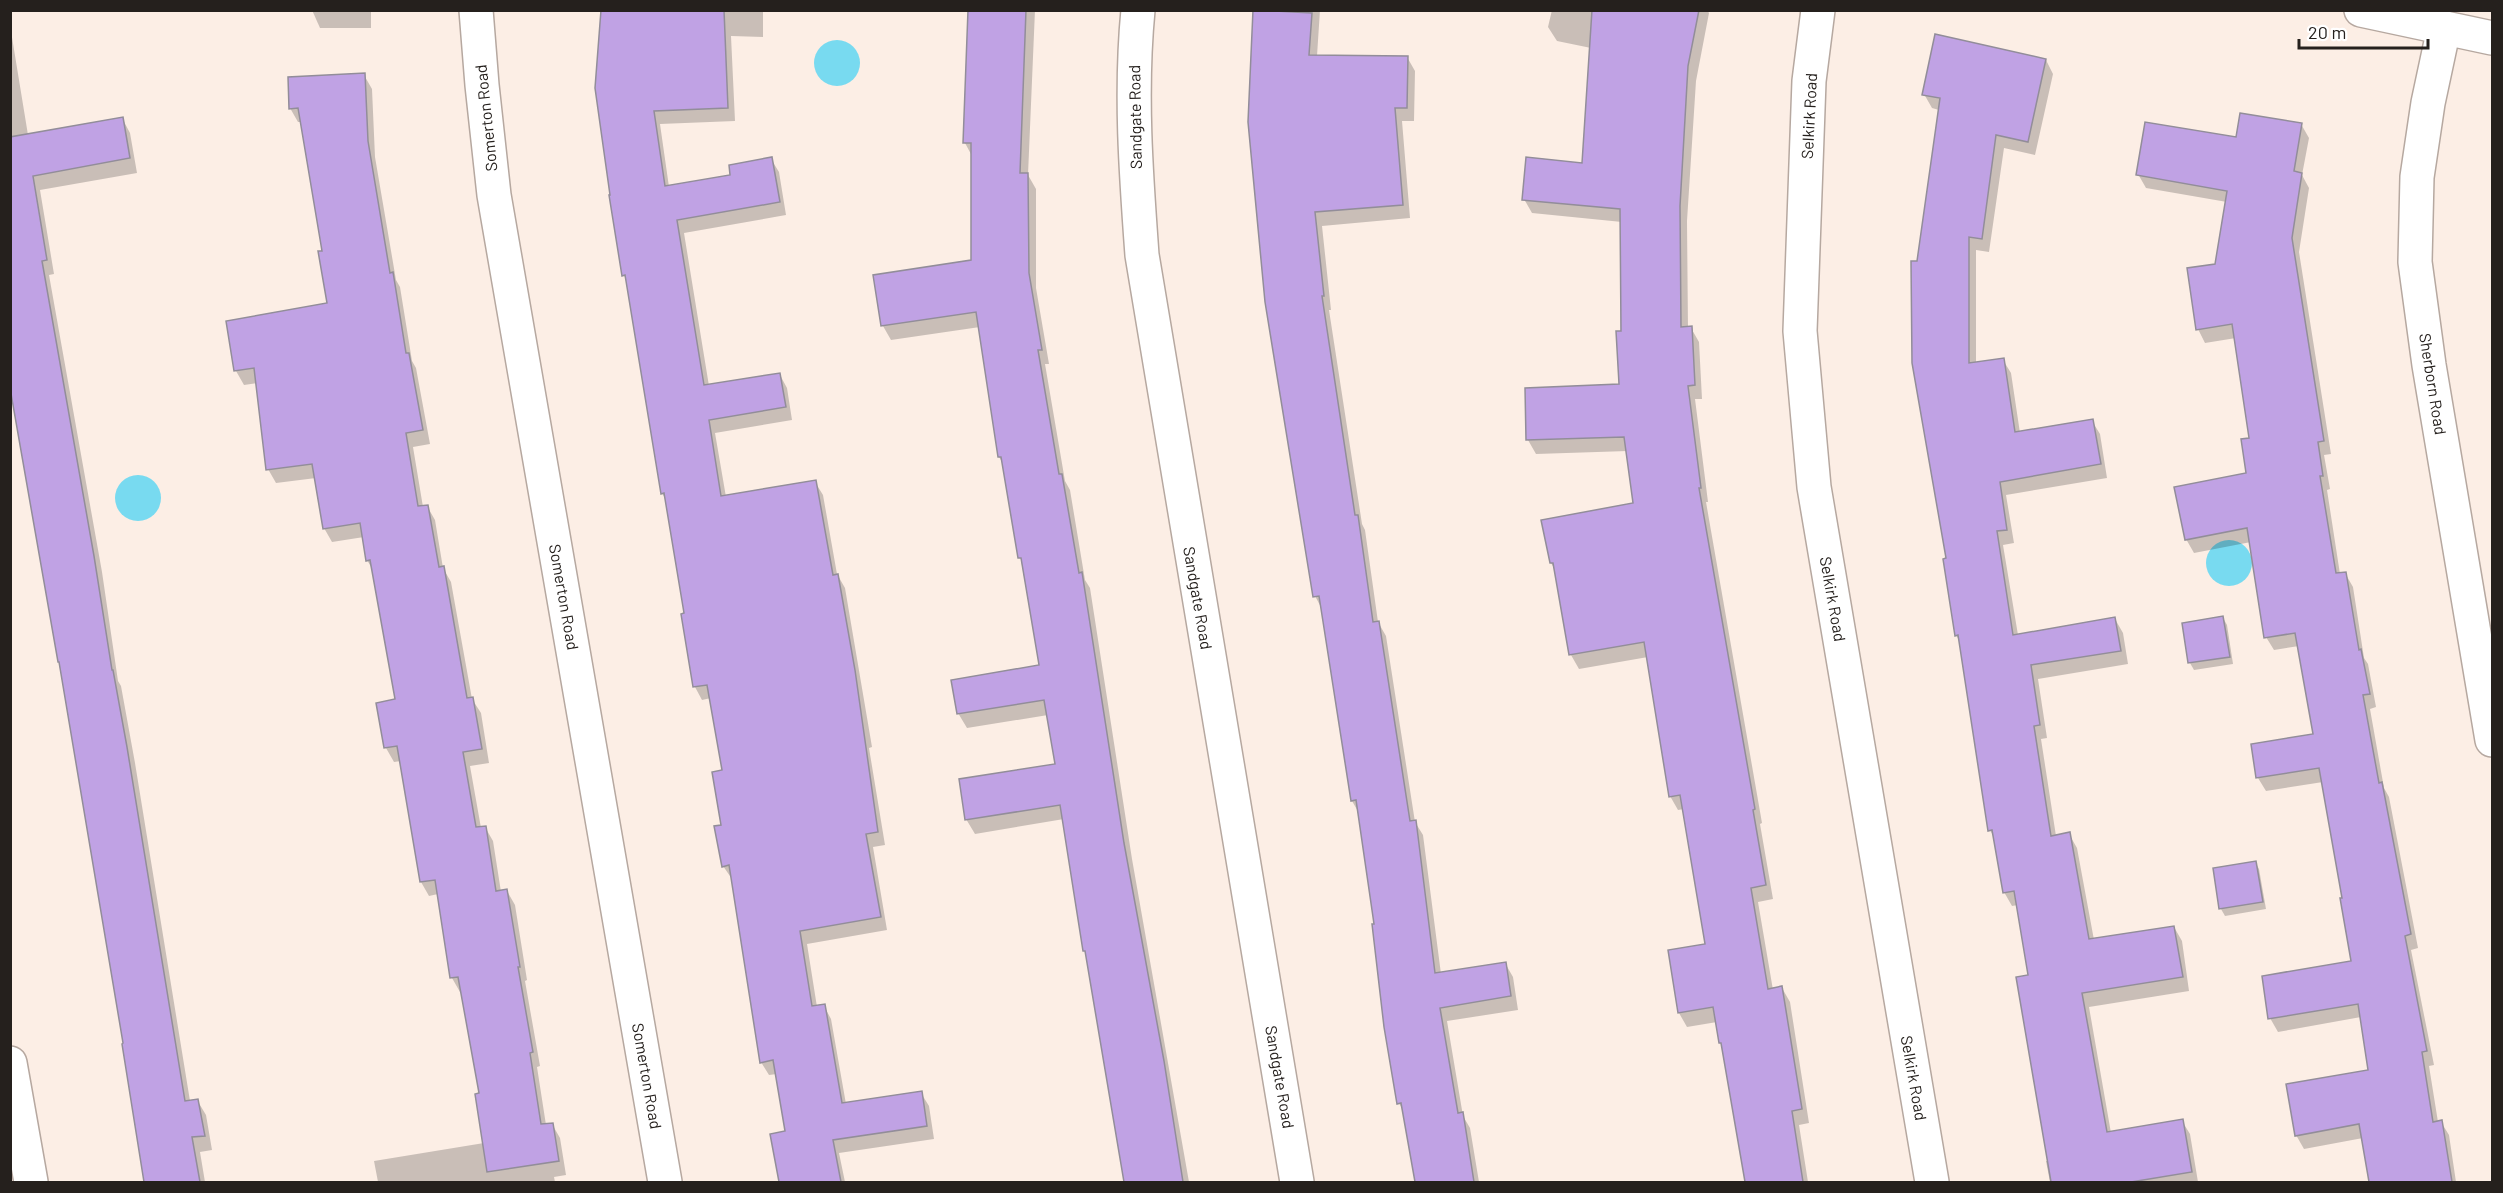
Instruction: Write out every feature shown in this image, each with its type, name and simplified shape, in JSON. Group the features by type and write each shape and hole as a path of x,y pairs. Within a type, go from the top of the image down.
{"street":[{"name":"Somerton Road","path":"476,10 494,195 665,1182"},
{"name":"Sandgate Road","path":"1138,10 1133,61 1136,175 1142,255 1298,1182"},
{"name":"Selkirk Road","path":"1818,10 1809,81 1800,331 1814,487 1932,1182"},
{"path":"2361,10 2493,38"},
{"name":"Sherborn Road","path":"2444,28 2428,104 2417,177 2415,262 2429,365 2493,740"},
{"path":"10,1063 31,1182"}],"water":[{"path":"842,40 854,46 859,54 859,72 854,80 846,85 832,86 824,83 817,76 814,58 817,50 824,43"},
{"path":"143,475 155,481 160,489 160,507 155,515 147,520 133,521 125,518 118,511 115,493 118,485 125,478"},
{"path":"2229,540 2245,547 2252,563 2245,579 2229,586 2213,579 2206,563 2213,547"}],"building":[{"path":"601,10 724,10 728,108 654,111 665,186 730,175 729,165 772,157 780,202 677,220 704,385 780,373 786,407 709,420 721,496 816,480 833,575 838,574 855,670 878,832 866,834 881,917 800,931 812,1006 825,1004 842,1103 922,1091 927,1126 833,1140 841,1182 779,1182 770,1134 785,1131 773,1060 760,1063 729,865 722,867 714,826 721,825 712,772 722,770 707,685 693,687 681,614 684,613 664,493 661,494 625,275 622,276 609,195 595,88"},
{"path":"968,10 1026,10 1020,173 1028,173 1029,273 1042,350 1038,350 1059,474 1062,474 1079,573 1082,572 1124,843 1164,1061 1183,1182 1124,1182 1060,805 965,820 959,779 1055,764 1044,700 957,714 951,680 1039,665 1021,558 1018,558 1001,457 998,457 976,312 881,326 873,275 971,260 971,143 963,143"},
{"path":"1253,10 1312,13 1309,55 1408,56 1407,108 1395,108 1403,205 1315,212 1324,296 1322,296 1355,515 1358,515 1373,622 1379,621 1410,821 1416,820 1435,973 1506,962 1511,996 1440,1008 1458,1113 1463,1112 1474,1182 1415,1182 1401,1103 1397,1104 1384,1027 1372,924 1374,924 1356,800 1351,801 1319,596 1313,597 1265,302 1248,122"},
{"path":"1592,10 1699,10 1688,66 1680,206 1681,327 1692,326 1695,385 1688,386 1701,488 1699,488 1755,809 1753,810 1766,885 1751,888 1768,989 1782,986 1802,1109 1792,1111 1803,1182 1745,1182 1713,1007 1678,1013 1668,950 1705,944 1680,795 1669,797 1644,642 1569,655 1553,563 1550,563 1541,520 1633,503 1624,437 1526,440 1525,388 1619,384 1616,331 1621,331 1620,209 1522,200 1526,157 1582,163"},
{"path":"1935,34 2046,59 2028,142 1996,135 1982,239 1969,237 1969,363 2004,358 2015,432 2093,419 2101,464 2000,482 2007,530 1997,531 2013,635 2115,617 2121,651 2031,665 2040,725 2034,726 2051,836 2070,832 2089,939 2174,926 2183,977 2082,993 2107,1132 2183,1119 2192,1172 2131,1182 2051,1182 2016,977 2028,975 2014,891 2003,893 1992,830 1988,831 1958,635 1955,636 1943,559 1946,558 1912,363 1911,261 1917,261 1940,98 1922,95"},
{"path":"365,73 368,141 390,273 393,272 406,353 409,353 423,430 406,433 418,506 428,505 439,567 444,566 467,698 473,697 482,749 463,752 476,827 486,826 496,891 507,889 533,1052 530,1053 541,1124 553,1123 559,1161 487,1172 475,1094 479,1093 458,977 450,978 435,880 420,882 397,746 384,748 376,703 395,699 370,560 366,561 360,523 323,529 312,464 266,470 254,368 234,371 226,321 327,303 318,251 322,251 298,108 289,109 288,77"},
{"path":"2240,113 2302,123 2294,171 2302,173 2292,238 2324,441 2318,442 2323,476 2320,476 2336,573 2346,572 2359,650 2361,649 2370,694 2363,695 2411,934 2405,936 2427,1051 2422,1052 2433,1122 2442,1120 2452,1182 2369,1182 2359,1124 2295,1136 2286,1084 2368,1070 2358,1004 2268,1019 2262,976 2351,961 2340,898 2342,898 2319,768 2256,778 2251,744 2313,734 2295,633 2264,638 2247,528 2185,540 2174,487 2246,473 2241,439 2249,438 2232,324 2196,330 2187,268 2215,264 2227,191 2136,175 2145,122 2236,137"},
{"path":"123,117 130,158 33,176 47,260 42,261 127,747 185,1101 198,1099 205,1136 192,1137 200,1182 144,1182 59,662 10,388 10,137"},
{"path":"2223,616 2230,657 2188,663 2182,623"},
{"path":"2256,861 2263,902 2219,909 2213,868"}]}
